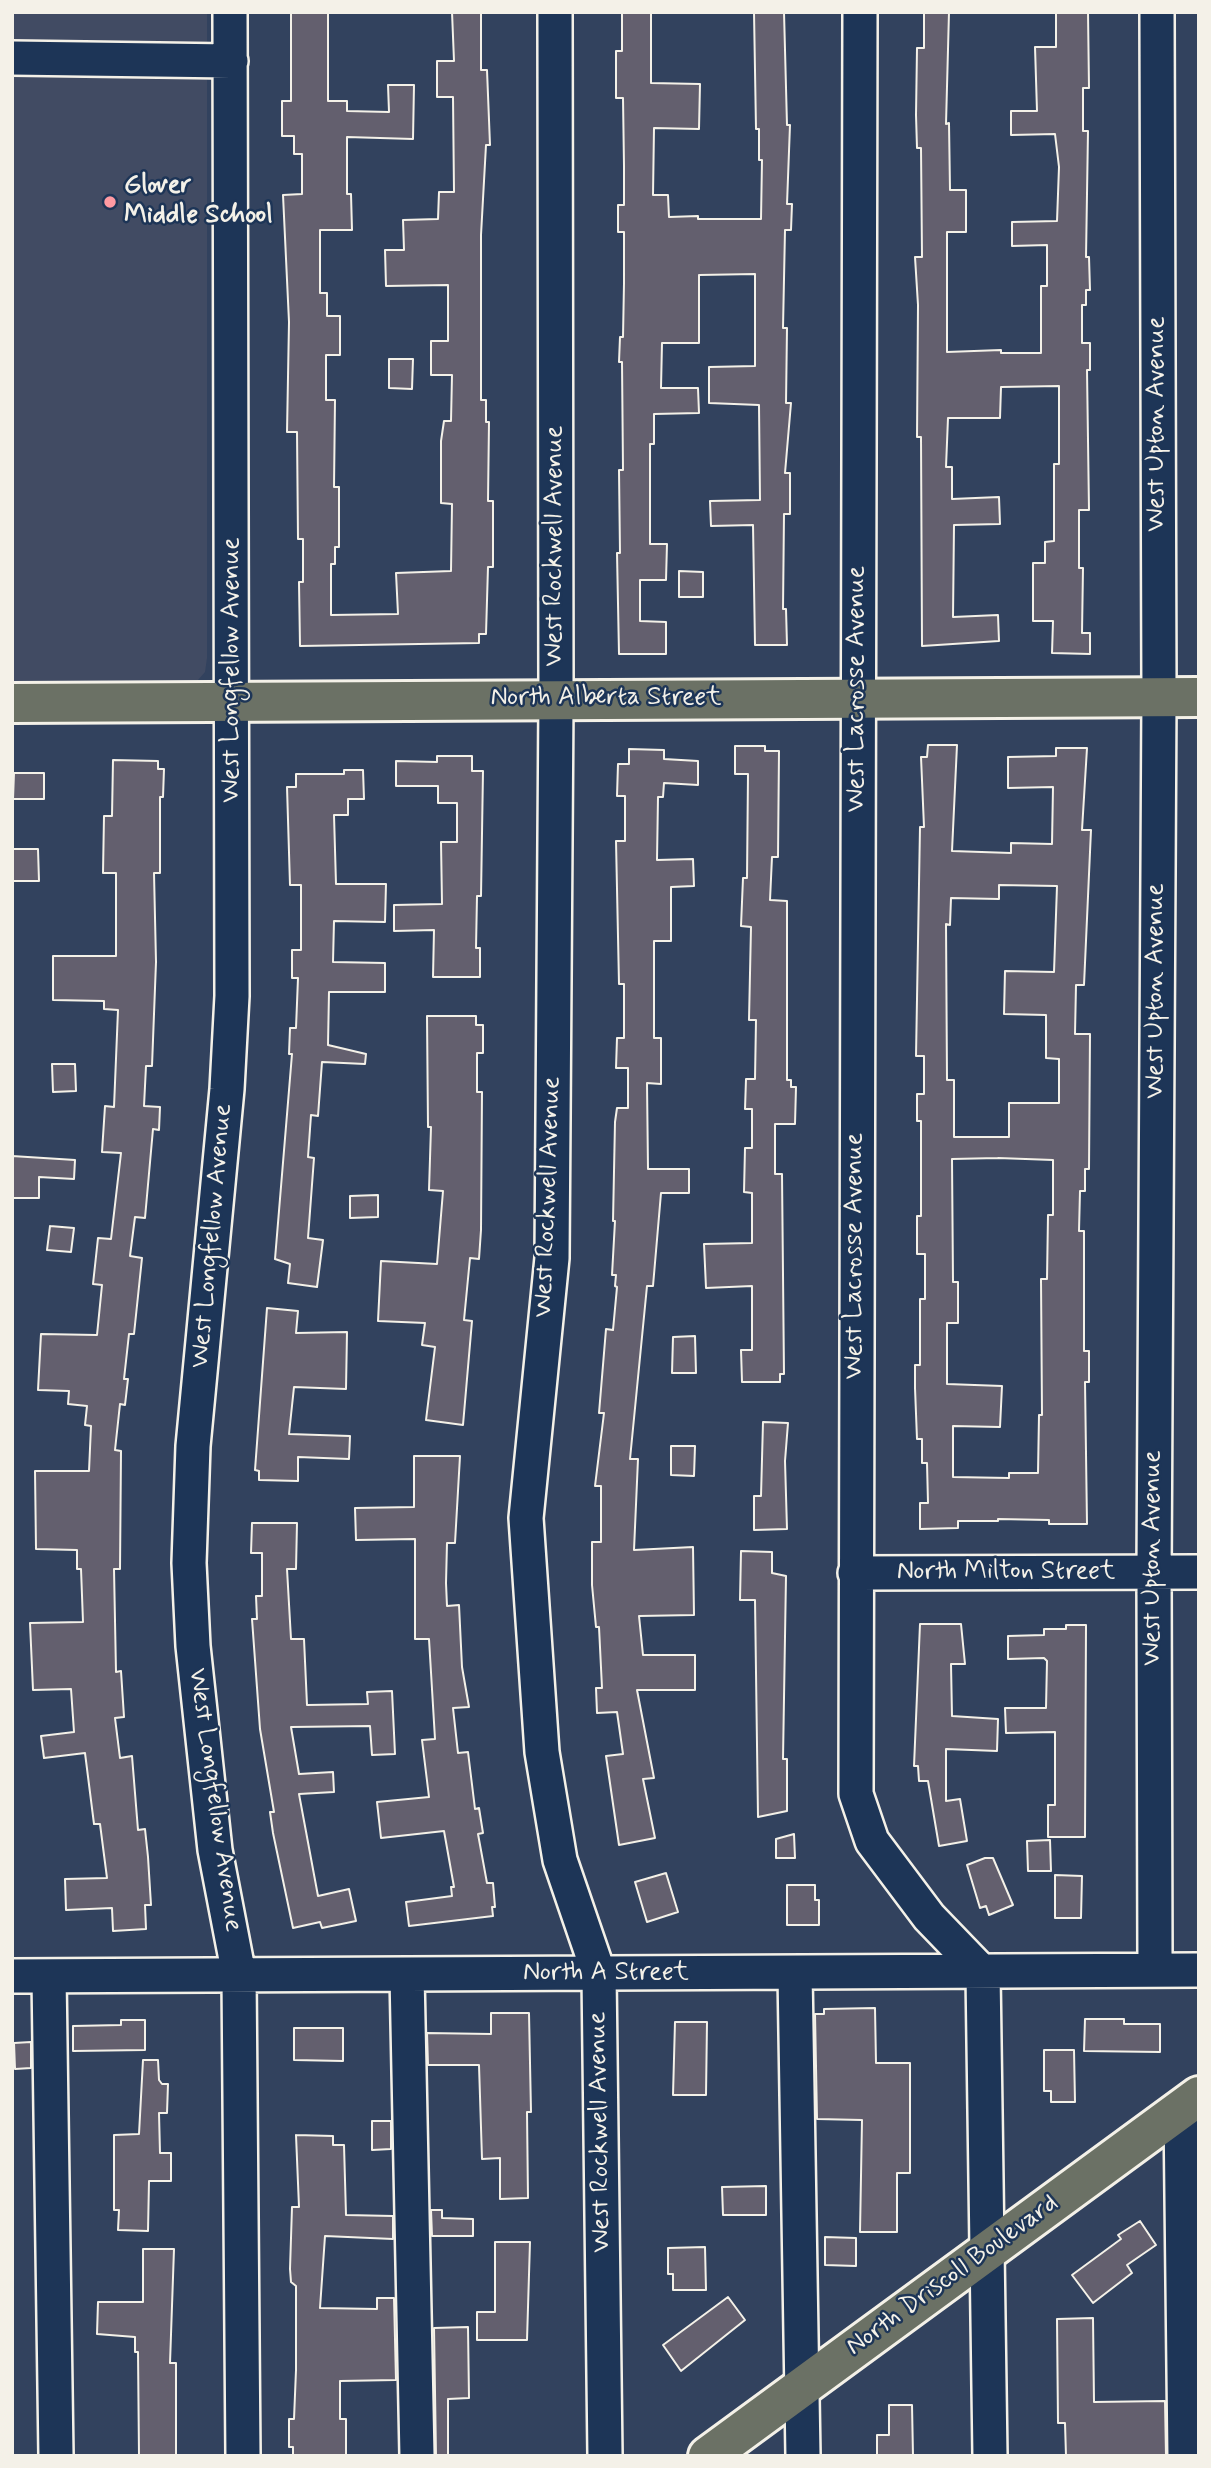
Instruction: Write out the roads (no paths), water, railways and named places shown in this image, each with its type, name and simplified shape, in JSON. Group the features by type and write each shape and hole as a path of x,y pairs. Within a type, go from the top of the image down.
{"main road":[{"name":"North Alberta Street","path":"12,703 1199,697"},
{"name":"North Driscoll Boulevard","path":"708,2456 1190,2102"}],"street":[{"name":"West Longfellow Avenue","path":"230,12 234,701 232,996 227,1089 193,1446 189,1563 193,1646 215,1850 239,1975 243,2456"},
{"name":"West Rockwell Avenue","path":"555,12 556,700 552,1258 526,1518 541,1739 557,1846 599,1974 605,2456"},
{"name":"West Lacrosse Avenue","path":"860,12 856,1794 872,1841 929,1917 983,1973"},
{"name":"West Upton Avenue","path":"1155,1970 1154,1573 1159,697 1157,12"},
{"path":"12,58 231,61"},
{"name":"North Milton Street","path":"855,1573 1199,1572"},
{"name":"North A Street","path":"12,1976 1199,1970"},
{"path":"795,1973 803,2456"},
{"path":"983,1973 990,2456"},
{"path":"407,1975 417,2456"},
{"path":"49,1976 56,2456"},
{"path":"1185,2456 1190,2102"}],"place":[{"name":"Glover Middle School","path":"110,202"}]}
